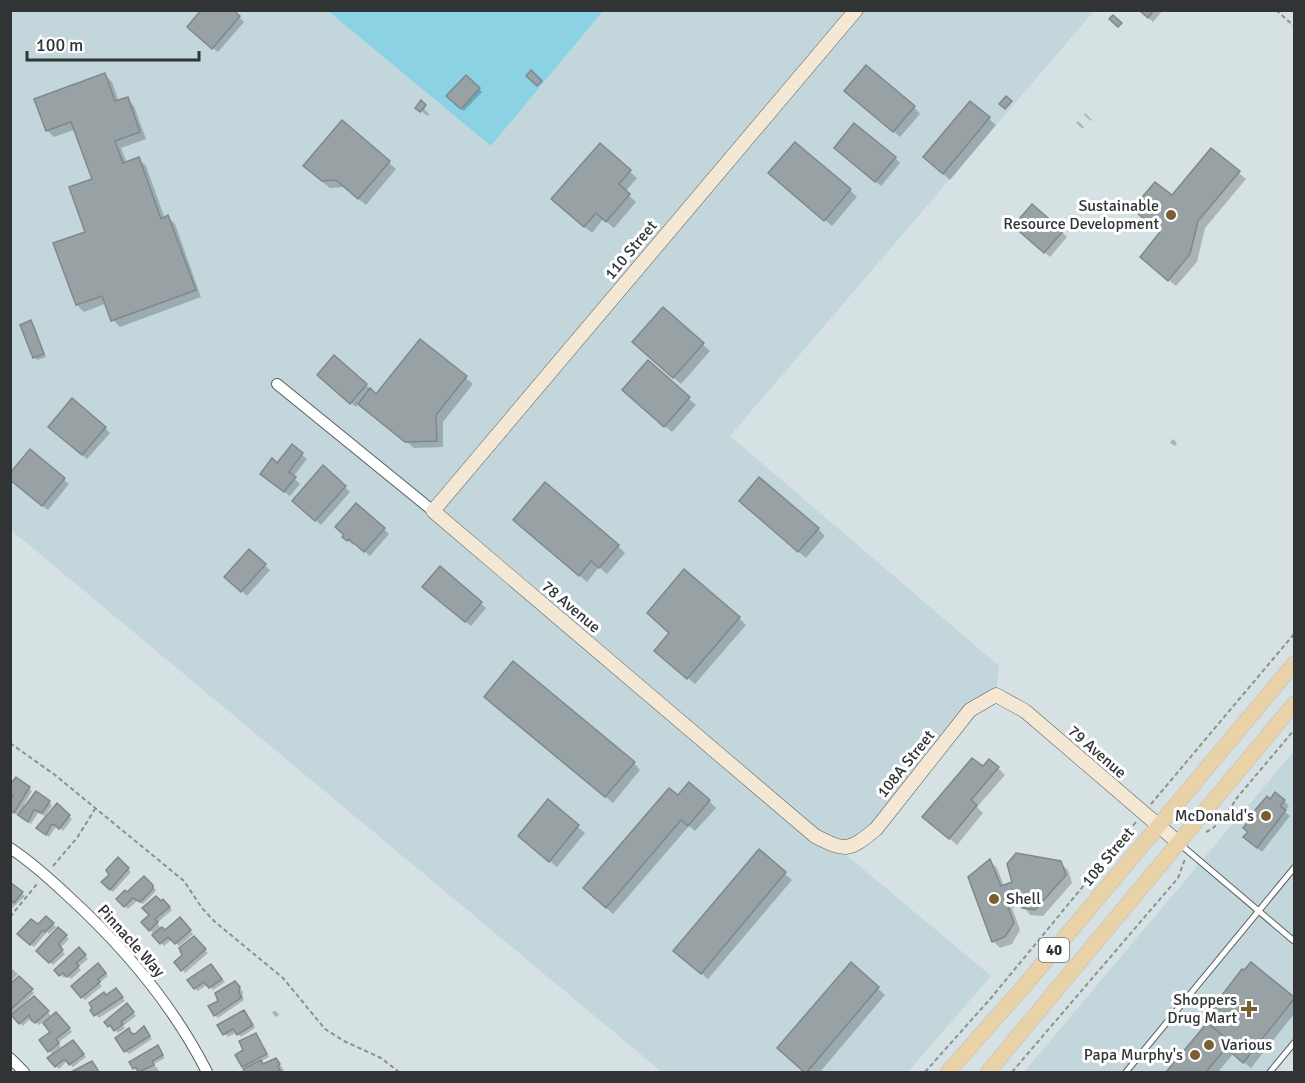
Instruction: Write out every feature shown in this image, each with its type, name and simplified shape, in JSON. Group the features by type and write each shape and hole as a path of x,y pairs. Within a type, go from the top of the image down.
{"main road":[{"name":"108 Street","path":"948,1072 1025,985 1294,664"},
{"name":"40","path":"988,1072 1184,848 1294,704"}],"street":[{"name":"110 Street","path":"433,511 856,10"},
{"name":"78 Avenue","path":"276,384 433,511 815,836 837,847 848,846"},
{"name":"79 Avenue","path":"988,699 996,695 1025,711 1184,848"},
{"name":"108A Street","path":"848,846 856,845 876,829 970,710 988,699"},
{"name":"Pinnacle Way","path":"10,848 45,875 111,937 167,1008 207,1072"},
{"path":"10,1058 24,1072"}],"lane":[{"path":"1184,848 1294,941"},
{"path":"1126,1072 1294,868"},
{"path":"1270,1072 1294,1043"}],"path":[{"path":"1276,10 1294,26"},
{"path":"925,1072 991,998 1294,634"},
{"path":"1205,832 1211,830 1229,810 1294,730"},
{"path":"10,743 55,775 183,881 214,921 283,978 326,1029 344,1041 381,1058 399,1072"},
{"path":"10,917 77,838 95,808"},
{"path":"1011,1072 1178,878 1184,848"}],"shaded area":[{"path":"10,11 328,11 491,146 603,11 1094,11 730,436 999,666 996,695 970,710 876,829 838,848 991,976 908,1072 662,1072 11,530"},
{"path":"328,11 603,11 491,146"},
{"path":"1294,751 1294,1043 1270,1072 1024,1072"}],"building":[{"path":"201,10 233,10 240,16 212,49 187,27"},
{"path":"1139,10 1154,10 1148,18"},
{"path":"1113,15 1122,23 1118,27 1109,19"},
{"path":"866,65 915,106 893,132 844,91"},
{"path":"531,70 542,81 537,86 526,76"},
{"path":"105,73 115,101 128,97 140,132 115,141 123,163 139,157 161,219 168,215 196,290 111,321 102,296 76,305 53,243 85,232 69,187 92,179 71,122 46,131 34,99"},
{"path":"466,75 480,88 461,109 446,96"},
{"path":"1006,96 1012,101 1005,109 999,104"},
{"path":"421,100 426,105 420,112 415,108"},
{"path":"970,101 990,117 943,174 923,157"},
{"path":"342,120 390,161 358,199 336,180 322,181 303,166"},
{"path":"854,123 896,157 875,182 834,148"},
{"path":"795,142 851,189 824,221 768,173"},
{"path":"600,143 631,170 619,184 630,194 606,222 596,213 584,227 551,199"},
{"name":"Sustainable Resource Development","path":"1211,148 1240,171 1198,221 1190,254 1168,281 1140,257 1160,232 1132,209 1155,182 1172,195"},
{"path":"1032,204 1063,231 1044,253 1013,226"},
{"path":"663,307 704,343 673,378 632,342"},
{"path":"31,320 44,354 33,358 20,325"},
{"path":"420,339 467,376 436,415 437,441 405,442 358,404 370,388 376,394"},
{"path":"334,355 367,384 350,404 317,375"},
{"path":"648,360 690,397 664,427 622,390"},
{"path":"72,398 106,427 82,455 48,427"},
{"path":"292,444 303,453 289,472 296,477 284,492 260,474 272,458 277,463"},
{"path":"30,449 65,478 42,506 10,480 10,473"},
{"path":"323,465 346,486 315,521 292,501"},
{"path":"759,477 819,528 798,552 739,501"},
{"path":"545,482 619,545 599,568 591,561 579,576 513,520"},
{"path":"356,503 385,528 364,552 349,539 347,541 342,537 344,535 335,527"},
{"path":"249,549 266,564 241,592 224,577"},
{"path":"440,566 482,602 465,622 422,587"},
{"path":"684,569 740,617 687,679 654,651 669,633 647,613"},
{"path":"513,661 635,762 605,797 484,697"},
{"path":"972,758 983,766 989,759 999,767 971,800 977,805 949,839 922,817"},
{"path":"16,777 30,787 14,813 10,810 10,798 13,796 10,792 10,785"},
{"path":"689,782 710,800 688,826 681,820 606,908 583,888 669,788 678,795"},
{"path":"36,791 50,801 42,813 34,810 28,822 18,815"},
{"name":"McDonald's","path":"1275,792 1285,800 1280,806 1286,810 1257,848 1243,837 1248,832 1243,828 1247,823 1245,822 1267,796 1270,799"},
{"path":"548,799 579,825 549,862 518,836"},
{"path":"57,803 70,815 59,829 51,825 46,835 36,828"},
{"path":"759,849 786,872 701,974 673,951"},
{"name":"Shell","path":"1016,853 1061,861 1066,875 1035,910 1022,908 1018,897 1006,901 1014,923 1005,937 992,942 968,877 990,859 1001,886 1012,882 1007,864"},
{"path":"118,857 129,868 110,890 101,882 109,875 106,870"},
{"path":"144,876 153,885 153,889 140,902 133,898 124,907 116,899"},
{"path":"11,883 23,892 14,903 12,901 10,904"},
{"path":"156,896 161,901 163,899 170,907 155,919 158,922 149,931 141,922 149,915 142,908"},
{"path":"46,916 54,923 45,932 43,930 30,945 17,934 31,919 38,924"},
{"path":"180,917 191,930 175,944 168,937 160,944 152,935 162,927 165,930"},
{"path":"58,927 67,935 59,943 63,950 49,963 36,951"},
{"path":"194,936 206,949 181,971 174,962 182,955 179,948"},
{"path":"79,947 86,955 76,963 79,966 67,977 63,973 59,976 54,970"},
{"path":"851,962 879,987 807,1072 804,1072 777,1048"},
{"name":"Shoppers Drug Mart","path":"1251,962 1294,999 1243,1063 1226,1048 1231,1042 1203,1020 1242,969 1244,970"},
{"path":"98,963 106,973 98,979 100,982 81,998 71,986"},
{"path":"211,964 222,979 209,988 204,982 194,989 187,980"},
{"path":"19,976 33,989 10,1010 10,984"},
{"path":"235,981 240,987 239,993 242,997 214,1016 208,1006 218,1001 215,993"},
{"path":"116,988 123,997 94,1016 89,1003 104,992 106,995"},
{"path":"34,996 49,1011 35,1023 29,1015 19,1024 11,1015"},
{"path":"127,1003 134,1012 114,1031 104,1022"},
{"path":"244,1010 253,1025 237,1035 233,1029 223,1035 217,1025"},
{"path":"56,1012 70,1028 56,1039 59,1043 48,1052 39,1040 50,1032 43,1023"},
{"name":"Various","path":"1207,1023 1231,1042 1206,1072 1166,1072"},
{"path":"144,1026 150,1036 124,1052 115,1038 129,1028 131,1033 135,1034"},
{"path":"256,1033 267,1054 242,1067 235,1055 243,1050 239,1041"},
{"path":"73,1040 84,1054 69,1065 66,1060 63,1060 55,1067 47,1058"},
{"path":"158,1045 163,1055 152,1061 154,1065 139,1072 136,1067 133,1069 129,1062"},
{"path":"276,1058 281,1072 244,1072 243,1069 261,1060 263,1064"},
{"path":"92,1061 97,1072 71,1072"}],"place":[{"name":"Sustainable Resource Development","path":"1171,215"},
{"name":"McDonald's","path":"1266,816"},
{"name":"Shell","path":"994,899"},
{"name":"Shoppers Drug Mart","path":"1249,1009"},
{"name":"Various","path":"1209,1045"},
{"name":"Papa Murphy's","path":"1195,1055"}]}
